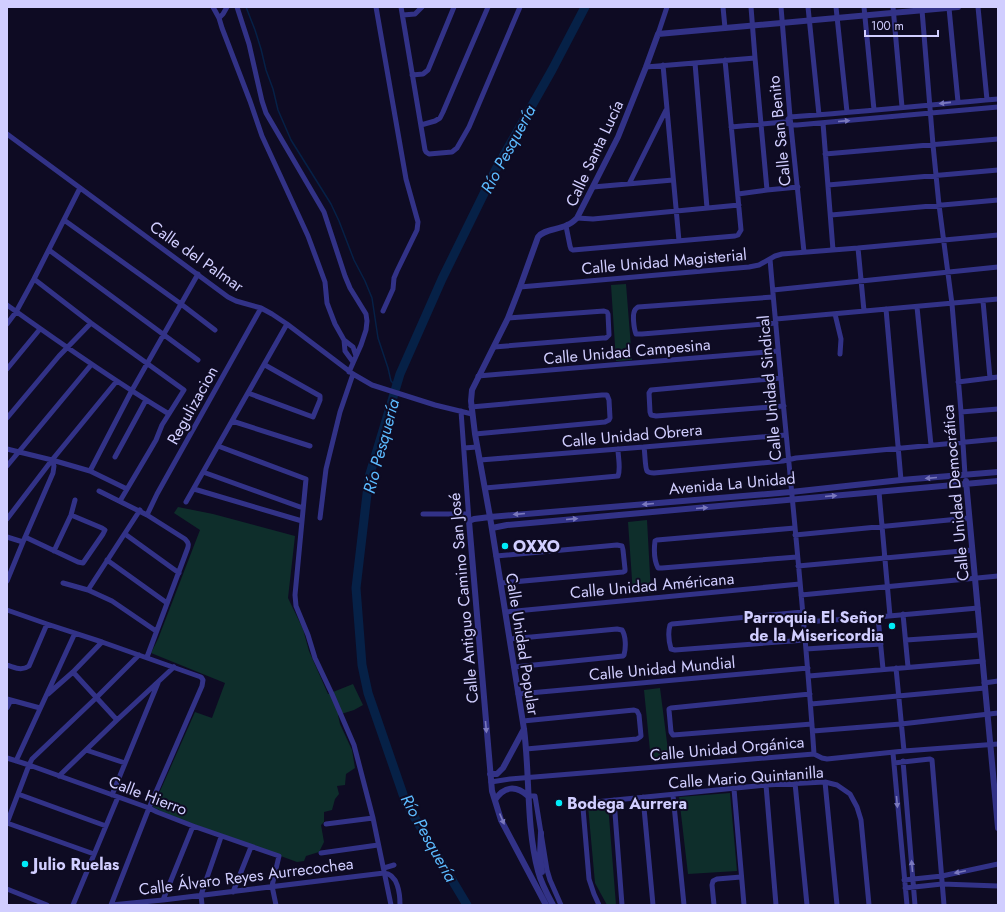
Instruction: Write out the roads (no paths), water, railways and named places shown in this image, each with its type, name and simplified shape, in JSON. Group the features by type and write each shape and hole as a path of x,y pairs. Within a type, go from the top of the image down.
{"street":[{"path":"213,7 219,18 262,136 308,236 319,264 325,282 327,303 335,324 344,340 353,347 354,359"},
{"path":"219,18 227,7"},
{"path":"237,7 249,44 266,113 324,212 345,276 350,288 366,314 366,330 354,359 326,470 320,518"},
{"path":"376,7 406,179 418,222 417,230 394,278 392,289 383,311"},
{"path":"401,7 425,150 427,154 452,152 455,150 469,127 520,7"},
{"path":"403,15 415,14 422,7"},
{"path":"412,75 423,74 428,70 454,7"},
{"path":"421,124 435,121 440,118 488,7"},
{"name":"Calle Santa Lucía","path":"520,287 536,241 540,234 566,226 578,218 618,137 646,67 667,7"},
{"path":"723,7 725,28"},
{"path":"751,7 767,190"},
{"name":"Calle San Benito","path":"781,7 790,118 804,252"},
{"path":"808,7 818,115"},
{"path":"836,7 846,112"},
{"path":"864,7 874,110"},
{"path":"658,34 837,18 894,10 922,10 958,7"},
{"path":"978,7 987,100"},
{"path":"949,8 958,102"},
{"path":"894,10 902,107"},
{"name":"Calle Unidad Democrática","path":"922,10 936,176 952,304 965,475 998,828"},
{"path":"646,67 755,58"},
{"path":"566,226 571,249 576,250 735,236 740,233 739,205 725,60"},
{"path":"694,63 707,208"},
{"path":"663,66 679,241"},
{"path":"731,127 784,122 790,118 846,112 998,99"},
{"path":"784,122 791,125 823,123 998,107"},
{"path":"629,184 667,109"},
{"path":"823,123 834,250"},
{"name":"Calle del Palmar","path":"7,134 228,297 236,301 261,308 272,314 365,382 435,405 472,414"},
{"path":"825,154 998,139"},
{"path":"828,185 998,170"},
{"path":"593,187 673,180"},
{"path":"7,324 16,312 34,279 80,188"},
{"path":"738,194 798,188"},
{"path":"830,215 998,200"},
{"path":"578,218 593,219 739,205"},
{"path":"64,220 215,330"},
{"name":"Calle Unidad Magisterial","path":"520,287 749,267 759,265 775,256 782,254 998,235"},
{"path":"858,248 864,311"},
{"path":"49,250 198,360"},
{"name":"Calle Unidad Sindical","path":"770,260 809,676 814,754"},
{"path":"773,290 998,267"},
{"path":"90,471 131,392 198,274"},
{"path":"34,279 90,323 184,390 168,414 156,440 120,501"},
{"name":"Calle Unidad Popular","path":"520,287 508,318 472,390 471,407 523,721 528,796 536,863 544,887"},
{"path":"774,297 635,308 634,328 636,334 642,334 864,311 998,300"},
{"path":"983,301 990,378"},
{"path":"7,305 116,382 168,414"},
{"path":"917,307 931,445"},
{"name":"Regulizacion","path":"147,514 261,308"},
{"path":"886,309 901,480"},
{"path":"494,347 603,338 608,336 609,332 608,314 607,312 601,311 508,318"},
{"path":"835,314 841,339 840,354"},
{"path":"7,418 59,356 90,323"},
{"path":"186,502 287,324"},
{"path":"7,369 40,329"},
{"name":"Calle Unidad Campesina","path":"478,376 778,351"},
{"path":"7,466 9,459 18,452 91,365"},
{"path":"248,393 313,417 320,400 320,396 265,365"},
{"path":"958,382 998,377"},
{"path":"781,378 656,389 650,391 648,396 651,416 784,406"},
{"path":"7,519 52,460 116,382"},
{"path":"471,407 602,395 607,395 609,400 610,418 605,422 475,434"},
{"path":"115,457 146,400"},
{"path":"961,412 998,409"},
{"name":"Calle Antiguo Camino San José","path":"461,411 468,514 490,774 494,800 502,820 546,905"},
{"path":"232,421 310,446"},
{"name":"Calle Unidad Obrera","path":"480,460 786,435"},
{"path":"644,447 646,468 648,472 654,473 783,462 796,458 998,439"},
{"path":"218,446 306,480 294,595 296,606 308,634 315,658 354,745 373,818 390,905"},
{"path":"464,448 477,447"},
{"path":"7,449 90,471 127,489"},
{"path":"484,488 618,476 618,449"},
{"path":"7,581 9,572 52,474 54,466 52,460"},
{"path":"203,472 303,508"},
{"name":"Avenida La Unidad","path":"469,521 490,517 791,492 901,480 998,472"},
{"name":"Avenida La Unidad","path":"492,528 507,525 998,481"},
{"path":"194,489 302,521"},
{"path":"99,491 147,514 185,539 189,545 147,657"},
{"path":"879,492 890,616"},
{"path":"54,551 71,515 75,500"},
{"path":"88,590 140,510"},
{"path":"423,514 468,514"},
{"path":"7,537 24,539 83,563 105,530 71,515"},
{"path":"795,535 969,518"},
{"path":"795,528 655,541 654,547 656,564 658,568 798,557"},
{"path":"125,534 178,573"},
{"path":"496,556 617,545 622,546 623,550 625,569 623,572 501,583"},
{"path":"798,566 972,550"},
{"path":"107,560 167,602"},
{"path":"801,595 998,576"},
{"path":"63,583 88,590 112,601 156,631"},
{"name":"Calle Unidad Américana","path":"506,612 800,584"},
{"path":"804,622 978,608"},
{"path":"7,610 147,657 198,676 203,680 202,686 148,808 111,905"},
{"path":"803,612 672,624 670,625 669,629 670,645 671,649 674,650 805,640"},
{"path":"904,614 908,667"},
{"path":"878,617 883,669"},
{"path":"7,665 22,669 29,666 47,624"},
{"path":"510,639 617,629 622,630 624,634 625,653 621,656 514,667"},
{"path":"16,761 75,633"},
{"path":"906,640 980,635"},
{"path":"46,696 73,672 102,642"},
{"path":"806,649 880,644"},
{"path":"94,854 7,823 29,764 37,754 139,655"},
{"path":"809,676 983,661"},
{"path":"59,776 174,667"},
{"name":"Calle Unidad Mundial","path":"518,694 808,668"},
{"path":"896,668 904,751"},
{"path":"73,672 117,720"},
{"path":"112,795 158,681"},
{"path":"811,704 899,696 985,685 998,681"},
{"path":"810,694 671,708 669,710 672,734 812,724"},
{"path":"7,708 9,699 40,708"},
{"path":"523,721 636,711 639,715 641,736 637,739 526,749"},
{"path":"813,732 998,713"},
{"path":"490,774 497,774 503,768 524,729"},
{"name":"Calle Unidad Orgánica","path":"491,782 814,754 827,759 904,751 998,744"},
{"path":"86,750 125,762"},
{"path":"893,752 907,905"},
{"name":"Calle Hierro","path":"7,758 29,764 222,837 280,856 272,886"},
{"path":"894,763 903,761 932,760 944,905"},
{"path":"903,761 915,905"},
{"path":"825,782 837,905"},
{"name":"Calle Mario Quintanilla","path":"599,905 589,879 583,804 766,785 825,782 837,785 850,794 857,807 861,820 869,905"},
{"path":"795,783 807,905"},
{"path":"766,785 776,905"},
{"path":"494,800 501,792 511,788 521,791 528,796 535,796 550,880 561,905"},
{"path":"734,789 744,905"},
{"path":"18,794 106,826"},
{"path":"673,795 684,905"},
{"path":"73,905 118,797"},
{"path":"642,797 653,905"},
{"path":"614,800 622,905"},
{"path":"326,824 373,818"},
{"path":"163,900 193,826"},
{"path":"541,833 540,855 544,887 553,905"},
{"path":"202,905 201,895 222,837"},
{"path":"321,853 378,845"},
{"path":"233,892 251,847"},
{"path":"904,880 942,876 998,864"},
{"name":"Calle Álvaro Reyes Aurrecochea","path":"111,905 233,892 384,870 394,865"},
{"path":"384,870 391,875 396,883 400,895 400,905"},
{"path":"714,905 713,880 741,877"},
{"path":"905,888 942,884 998,886"},
{"path":"272,886 276,905"},
{"path":"7,889 46,905"}],"waterway":[{"path":"246,7 261,49 278,110 291,140 331,204 354,260 372,298 378,338 391,381 397,387"},
{"name":"Río Pesquería","path":"467,905 406,803 368,693 362,665 356,588 369,477 400,374 442,279 496,169 552,70 585,7"}],"place":[{"name":"OXXO","path":"505,546"},
{"name":"Parroquia El Señor de la Misericordia","path":"892,626"},
{"name":"Bodega Aurrera","path":"559,803"},
{"name":"Julio Ruelas","path":"25,864"}]}
